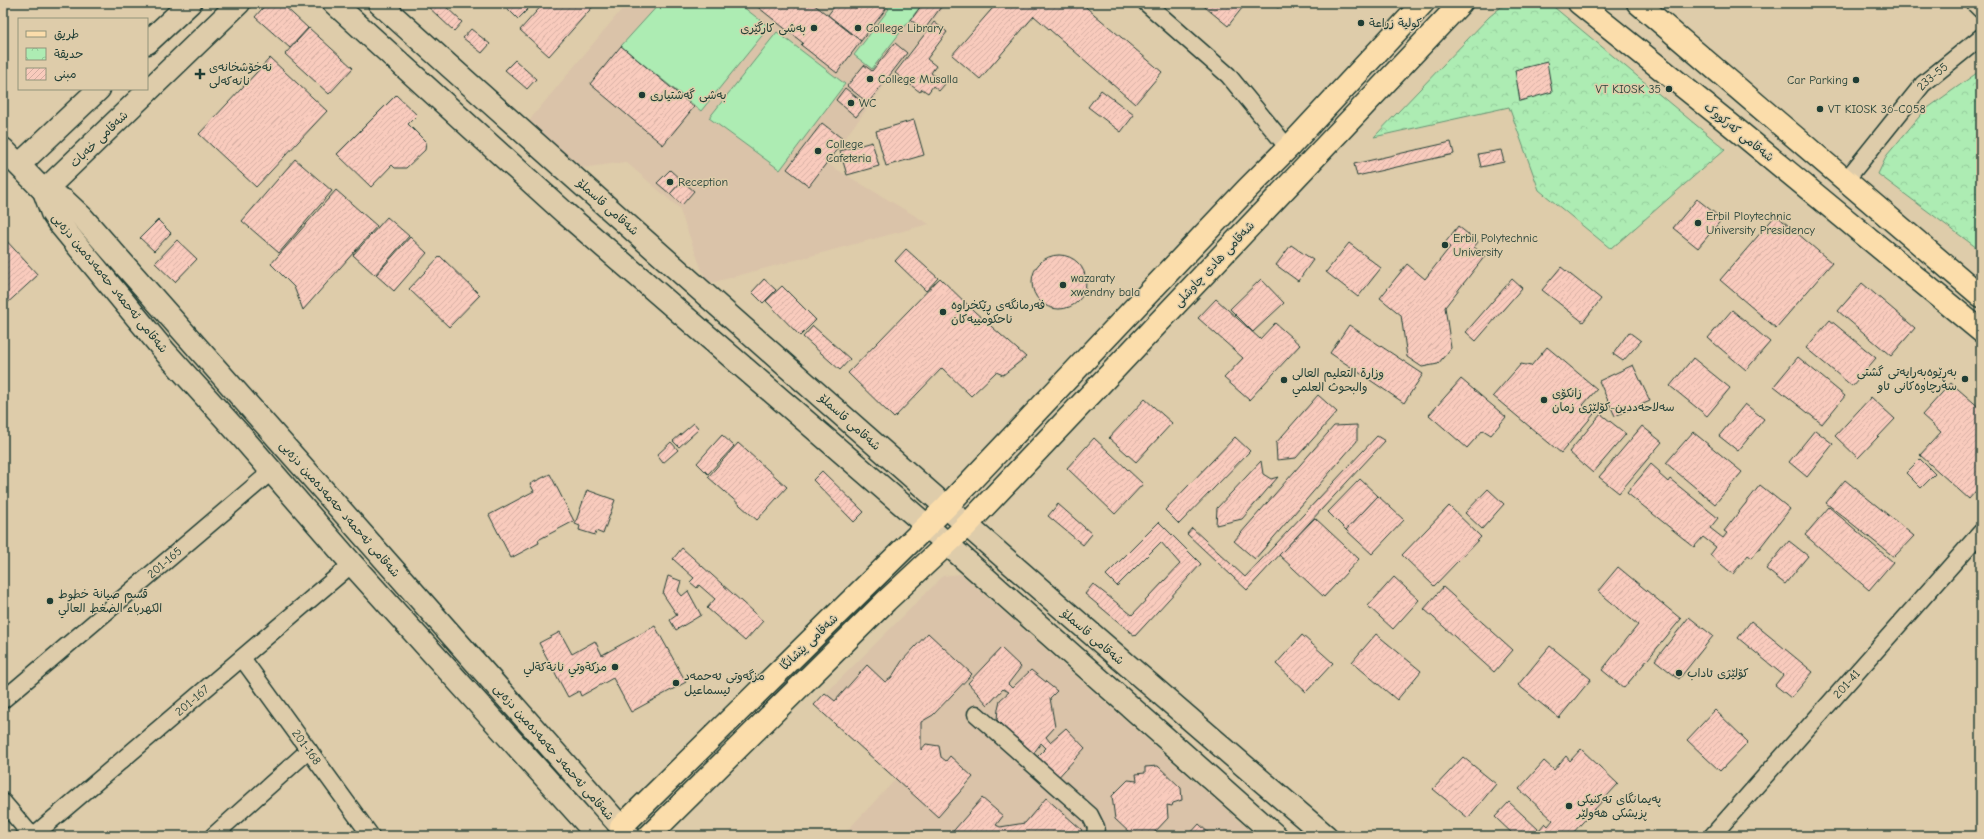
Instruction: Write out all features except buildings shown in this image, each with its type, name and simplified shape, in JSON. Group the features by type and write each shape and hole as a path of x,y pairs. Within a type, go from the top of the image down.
{"main road":[{"path":"148,42 190,3"},
{"name":"شەقامی خەبات","path":"44,192 239,3"},
{"path":"334,3 565,213 927,526 947,546 1276,836"},
{"name":"شەقامی قاسملۆ","path":"379,3 966,526 1326,836"},
{"path":"946,507 1221,216 1288,148 1423,3"},
{"name":"شەقامی هادی چاوشلی","path":"966,526 1461,3"},
{"name":"شەقامی کەرکووک","path":"1579,3 1981,331"},
{"path":"1638,3 1846,180 1914,241 1981,296"},
{"path":"19,165 98,90"},
{"name":"شەقامی ئەحمەد حەمەدەمین دزەیی","path":"3,149 44,192 52,213 66,232 166,353 272,471 352,564 598,836"},
{"path":"1247,189 1254,199 1270,205"},
{"name":"شەقامی ئەحمەد حەمەدەمین دزەیی","path":"44,192 65,201 82,217 625,832"},
{"path":"1221,216 1235,222 1243,234"},
{"path":"1914,241 1981,280"},
{"name":"شەقامی کەرکووک","path":"1898,262 1981,342"},
{"name":"شەقامی پێشانگا","path":"625,832 636,811 946,507"},
{"name":"شەقامی پێشانگا","path":"652,832 886,601 947,546 966,526"},
{"path":"636,811 634,822 640,831 652,832"}],"street":[{"path":"1146,3 1228,74 1288,148"},
{"path":"1974,3 1981,10"},
{"name":"233-55","path":"1846,180 1923,84 1981,37"},
{"name":"201-165","path":"3,700 272,471"},
{"name":"201-41","path":"1712,836 1981,532"},
{"name":"201-167","path":"32,836 352,564"},
{"name":"201-168","path":"242,658 371,836"},
{"path":"976,714 1090,815 1096,827 1095,836"},
{"path":"213,836 309,750"},
{"path":"3,802 32,836"}],"shaded area":[{"path":"627,3 947,3 826,163 929,224 707,284 679,208 626,162 566,170 523,132 532,117"},
{"path":"961,574 1256,836 842,836 896,779 814,705 943,576"}],"green space":[{"path":"660,3 738,3 769,27 701,111 621,46"},
{"path":"881,3 923,3 872,69 854,55 889,9"},
{"path":"1506,3 1549,3 1725,149 1611,249 1539,190 1509,107 1374,137 1489,17"},
{"path":"777,32 845,84 780,170 709,118"},
{"path":"1981,70 1981,251 1878,174 1887,155 1925,110"}],"place":[{"name":"كولية زراعة","path":"1361,23"},
{"name":"بەشی کارگێری","path":"814,28"},
{"name":"College Library","path":"858,28"},
{"name":"نەخۆشخانەی نانەکەلی","path":"200,74"},
{"name":"College Musalla","path":"870,79"},
{"name":"Car Parking","path":"1856,80"},
{"name":"VT KIOSK 35","path":"1669,89"},
{"name":"بەشی گەشتیاری","path":"642,95"},
{"name":"WC","path":"851,103"},
{"name":"VT KIOSK 36-C058","path":"1820,109"},
{"name":"College Cafeteria","path":"818,151"},
{"name":"Reception","path":"670,182"},
{"name":"Erbil Ploytechnic University Presidency","path":"1698,223"},
{"name":"Erbil Polytechnic University","path":"1445,245"},
{"name":"wazaraty xwendny bala","path":"1063,285"},
{"name":"فەرمانگەی ڕێکخراوە ناحکومییەکان","path":"943,312"},
{"name":"بەڕێوەبەرایەتی گشتی سەرچاوەکانی ئاو","path":"1965,379"},
{"name":"وزارة التعليم العالى والبحوث العلمي","path":"1284,380"},
{"name":"زانکۆی سەلاحەددین-کۆلێژی زمان","path":"1544,400"},
{"name":"قسم صيانة خطوط الكهرباء الضغط العالي","path":"50,601"},
{"name":"مزكةوتي نانةكةلي","path":"615,667"},
{"name":"کۆلێژی ئاداب","path":"1679,673"},
{"name":"مزگەوتی ئەحمەد ئیسماعیل","path":"676,683"},
{"name":"پەیمانگای تەکنیکی پزیشکی هەولێر","path":"1569,806"}]}
